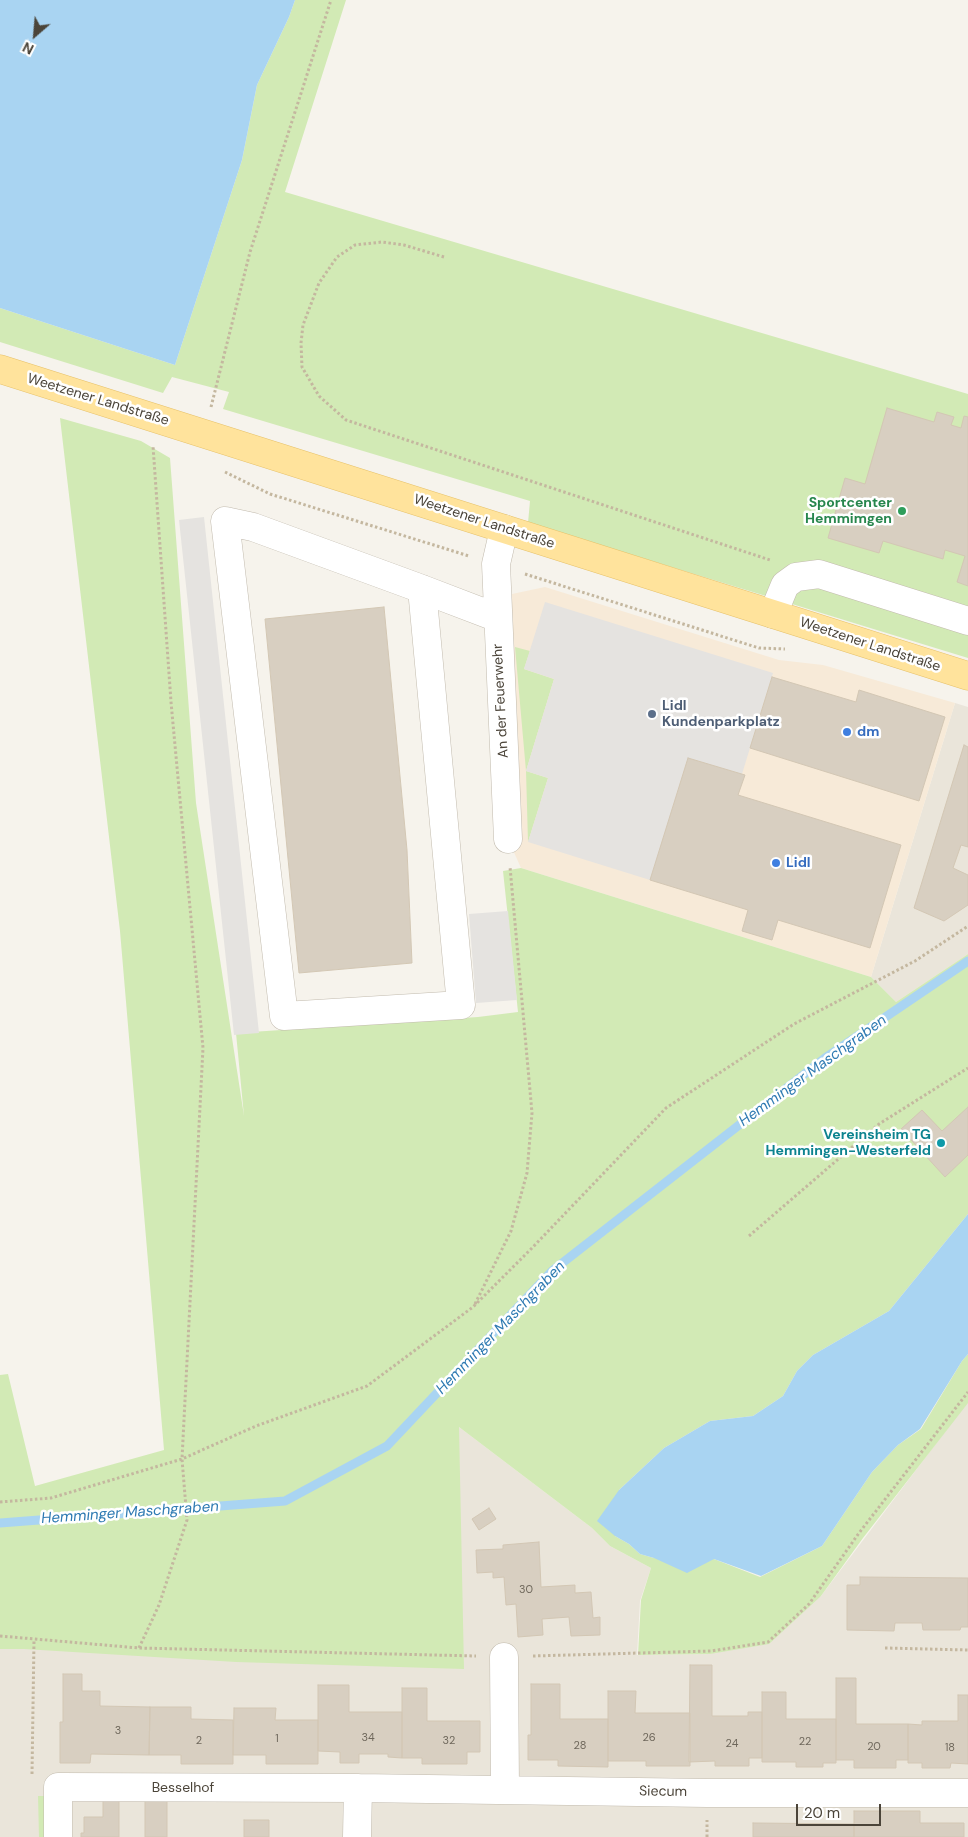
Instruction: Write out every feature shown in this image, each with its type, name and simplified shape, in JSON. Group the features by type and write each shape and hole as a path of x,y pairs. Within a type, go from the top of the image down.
{"main road":[{"name":"Weetzener Landstraße","path":"0,369 968,676"}],"street":[{"path":"422,589 461,1005 284,1016 225,520 253,526 422,589 498,618"},
{"name":"An der Feuerwehr","path":"504,529 496,564 508,839"},
{"path":"773,614 785,585 796,577 819,574 968,621"},
{"path":"504,1657 505,1790"},
{"name":"Besselhof","path":"58,1837 58,1787 358,1788"},
{"path":"357,1837 358,1788"},
{"name":"Siecum","path":"358,1788 708,1793 968,1793"}],"path":[{"path":"205,434 250,252 331,0"},
{"path":"444,258 404,245 382,242 355,245 337,257 319,283 303,325 301,343 302,367 318,396 346,420 768,559 796,577"},
{"path":"140,1648 159,1605 187,1520 182,1459 203,1048 171,702 153,445"},
{"path":"474,1307 511,1232 527,1173 532,1112 508,839"},
{"path":"0,1502 51,1498 182,1459 256,1426 367,1386 474,1307 666,1108 794,1024 915,961 968,926"},
{"path":"749,1236 879,1124 968,1068"},
{"path":"0,1636 140,1648 504,1657 711,1651 768,1642 809,1604 859,1533 968,1392"},
{"path":"32,1775 34,1640"},
{"path":"885,1648 968,1650"}],"shaded area":[{"path":"204,517 259,1033 234,1035 179,520"},
{"path":"545,587 779,660 823,665 955,703 871,977 521,868 508,839 512,594"},
{"name":"Lidl Kundenparkplatz","path":"545,602 773,673 742,774 688,758 650,880 528,842 548,778 526,771 554,679 524,669"},
{"path":"955,703 968,707 968,954 896,1002 871,977"},
{"path":"508,911 517,1000 476,1003 469,914"},
{"path":"968,1401 968,1837 0,1837 0,1649 24,1649 459,1427 592,1528 610,1546 651,1568 640,1601 637,1655 710,1654 821,1596"}],"green space":[{"path":"295,0 346,0 285,192 968,394 968,658 528,523 530,501 223,409 229,392 172,377 163,393 0,342 0,308 175,365 242,160 257,85"},
{"path":"60,418 141,441 170,458 196,803 244,1116 236,1033 478,1017 518,1012 503,871 521,868 871,977 896,1002 968,954 968,1214 889,1311 813,1355 797,1371 783,1396 753,1416 710,1421 664,1448 619,1490 615,1536 629,1544 640,1554 654,1558 714,1559 760,1577 822,1546 872,1472 898,1445 921,1429 968,1354 968,1403 863,1538 821,1596 769,1644 710,1654 638,1655 641,1600 651,1568 610,1546 592,1528 459,1427 464,1669 236,1662 0,1649 0,1375 8,1374 35,1486 164,1450 120,931"},
{"path":"515,647 530,651 524,669 554,679 526,771"},
{"path":"526,771 548,778 528,842"},
{"path":"38,1796 47,1796 47,1837 39,1837"}],"water":[{"path":"0,0 295,0 257,85 242,160 175,365 0,308"},
{"path":"968,1214 968,1354 920,1429 898,1445 872,1472 822,1546 761,1576 714,1559 687,1573 654,1558 640,1554 597,1521 619,1490 664,1448 710,1421 753,1416 783,1396 797,1371 813,1355 889,1311"}],"building":[{"name":"Sportcenter Hemmimgen","path":"887,408 934,422 937,412 954,417 951,425 961,428 964,416 968,417 968,586 957,582 965,556 945,550 943,559 883,541 879,553 828,538 845,478 865,484"},
{"path":"384,607 407,850 412,963 299,973 265,619"},
{"name":"dm","path":"772,677 856,702 859,690 945,717 919,801 750,748"},
{"path":"964,745 968,747 968,847 961,845 953,868 968,875 968,905 944,921 914,908"},
{"name":"Lidl","path":"688,758 745,775 738,795 901,845 870,948 778,920 772,940 742,931 748,910 650,880"},
{"name":"Vereinsheim TG Hemmingen-Westerfeld","path":"968,1107 968,1155 945,1177 901,1129 922,1110 942,1131"},
{"path":"489,1508 496,1519 479,1530 472,1519"},
{"path":"539,1542 541,1587 575,1585 575,1593 591,1592 593,1618 600,1617 600,1635 571,1636 569,1617 542,1619 543,1635 518,1637 516,1604 506,1605 504,1577 493,1578 493,1572 477,1573 476,1550 503,1549 503,1545"},
{"path":"860,1577 968,1578 968,1627 961,1627 960,1630 923,1630 922,1623 895,1623 894,1631 847,1630 847,1585 860,1585"},
{"path":"690,1665 712,1665 712,1716 748,1716 748,1712 762,1712 762,1758 749,1758 749,1766 715,1766 715,1761 689,1762"},
{"path":"63,1674 82,1674 82,1691 100,1691 100,1706 150,1707 149,1755 91,1754 90,1763 60,1763 60,1722 63,1722"},
{"path":"836,1678 856,1678 856,1724 908,1724 908,1760 896,1760 896,1768 854,1768 854,1760 836,1760"},
{"path":"531,1684 560,1684 560,1719 608,1719 608,1767 558,1766 558,1760 528,1760 528,1735 531,1735"},
{"path":"318,1685 349,1685 349,1712 402,1712 402,1758 388,1757 388,1754 359,1754 359,1763 340,1763 340,1752 318,1751"},
{"path":"402,1688 427,1688 427,1721 480,1721 480,1752 467,1752 467,1764 422,1764 422,1758 402,1758"},
{"path":"608,1691 636,1691 635,1713 690,1713 690,1766 646,1766 646,1761 608,1761"},
{"path":"762,1692 786,1692 786,1719 836,1719 836,1763 823,1763 823,1767 796,1767 796,1762 762,1762"},
{"path":"958,1695 968,1695 968,1764 951,1763 950,1768 922,1768 922,1763 908,1763 908,1724 922,1725 922,1721 958,1721"},
{"path":"150,1707 191,1707 191,1719 233,1720 233,1764 181,1764 181,1755 149,1755"},
{"path":"234,1708 276,1708 275,1720 318,1720 318,1764 266,1764 266,1755 233,1755"},
{"path":"103,1797 119,1797 119,1837 81,1837 81,1833 84,1833 84,1817 103,1817"},
{"path":"145,1797 167,1797 167,1837 145,1837"},
{"path":"854,1811 920,1811 920,1823 964,1823 964,1837 854,1837"},
{"path":"244,1820 269,1820 269,1837 244,1837"},
{"path":"753,1823 854,1824 854,1837 753,1837"}],"waterway":[{"name":"Hemminger Maschgraben","path":"0,1523 285,1501 387,1446 552,1271 825,1058 968,961"}],"place":[{"name":"Sportcenter Hemmimgen","path":"902,511"},
{"name":"Lidl Kundenparkplatz","path":"652,714"},
{"name":"dm","path":"847,732"},
{"name":"Lidl","path":"776,863"},
{"name":"Vereinsheim TG Hemmingen-Westerfeld","path":"941,1143"}]}
